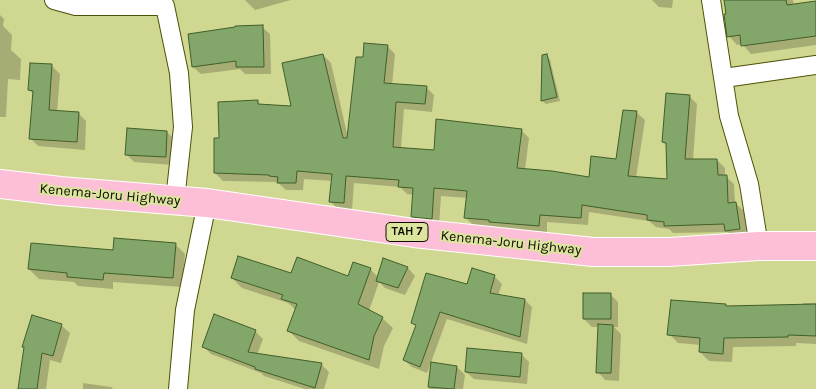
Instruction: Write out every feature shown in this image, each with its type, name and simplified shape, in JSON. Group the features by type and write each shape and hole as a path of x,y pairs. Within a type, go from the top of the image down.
{"highway":[{"name":"Kenema-Joru Highway","path":"0,184 60,192 207,203 414,233 593,252 669,252 759,246 816,246"}],"street":[{"path":"54,0 76,6 163,3 179,73 183,127 175,200"},
{"path":"711,0 729,116 750,184 759,246"},
{"path":"724,78 816,65"},
{"path":"178,389 185,310 207,203"}],"building":[{"path":"724,0 786,0 787,5 816,1 816,36 741,46 740,35 727,37"},
{"path":"263,25 264,67 236,67 236,61 192,67 188,34 235,26"},
{"path":"364,43 388,45 384,83 427,86 425,104 396,102 393,147 434,150 436,119 522,129 517,168 589,177 591,156 616,159 623,110 637,111 628,176 667,179 666,143 662,142 666,93 690,95 685,159 717,159 718,175 727,175 728,203 736,202 740,229 725,231 724,224 664,226 664,222 647,220 647,215 582,205 581,218 540,215 539,226 489,222 489,220 464,218 467,191 434,188 432,219 411,217 413,188 398,187 399,180 346,176 344,203 329,202 332,174 297,171 296,183 277,183 278,177 269,175 214,173 214,138 219,138 218,102 258,100 258,104 291,106 282,63 323,54 343,138 347,138 356,57 363,57"},
{"path":"547,54 557,97 541,101 542,55"},
{"path":"30,63 52,64 49,110 79,112 77,142 29,139 33,91 28,90"},
{"path":"127,128 167,131 166,157 125,155"},
{"path":"114,238 176,243 173,278 104,273 103,280 67,277 67,273 28,269 31,243 113,250"},
{"path":"238,256 291,273 297,257 348,276 353,262 371,268 358,304 383,317 374,336 369,360 287,331 297,304 281,299 283,295 231,278"},
{"path":"383,258 408,267 398,288 376,281"},
{"path":"472,268 495,275 490,293 525,299 520,337 440,312 420,367 403,360 416,325 411,323 426,273 467,284"},
{"path":"583,293 611,293 611,319 583,319"},
{"path":"671,300 726,304 726,306 816,304 816,336 788,335 788,337 724,338 723,354 699,352 700,338 667,335"},
{"path":"214,314 256,330 248,352 322,363 315,388 255,369 255,367 202,347"},
{"path":"32,315 62,324 53,356 42,353 37,389 18,389 24,347 22,347"},
{"path":"598,324 613,325 611,373 596,373"},
{"path":"467,348 522,353 520,377 465,372"},
{"path":"431,362 457,366 454,389 428,387"}]}
